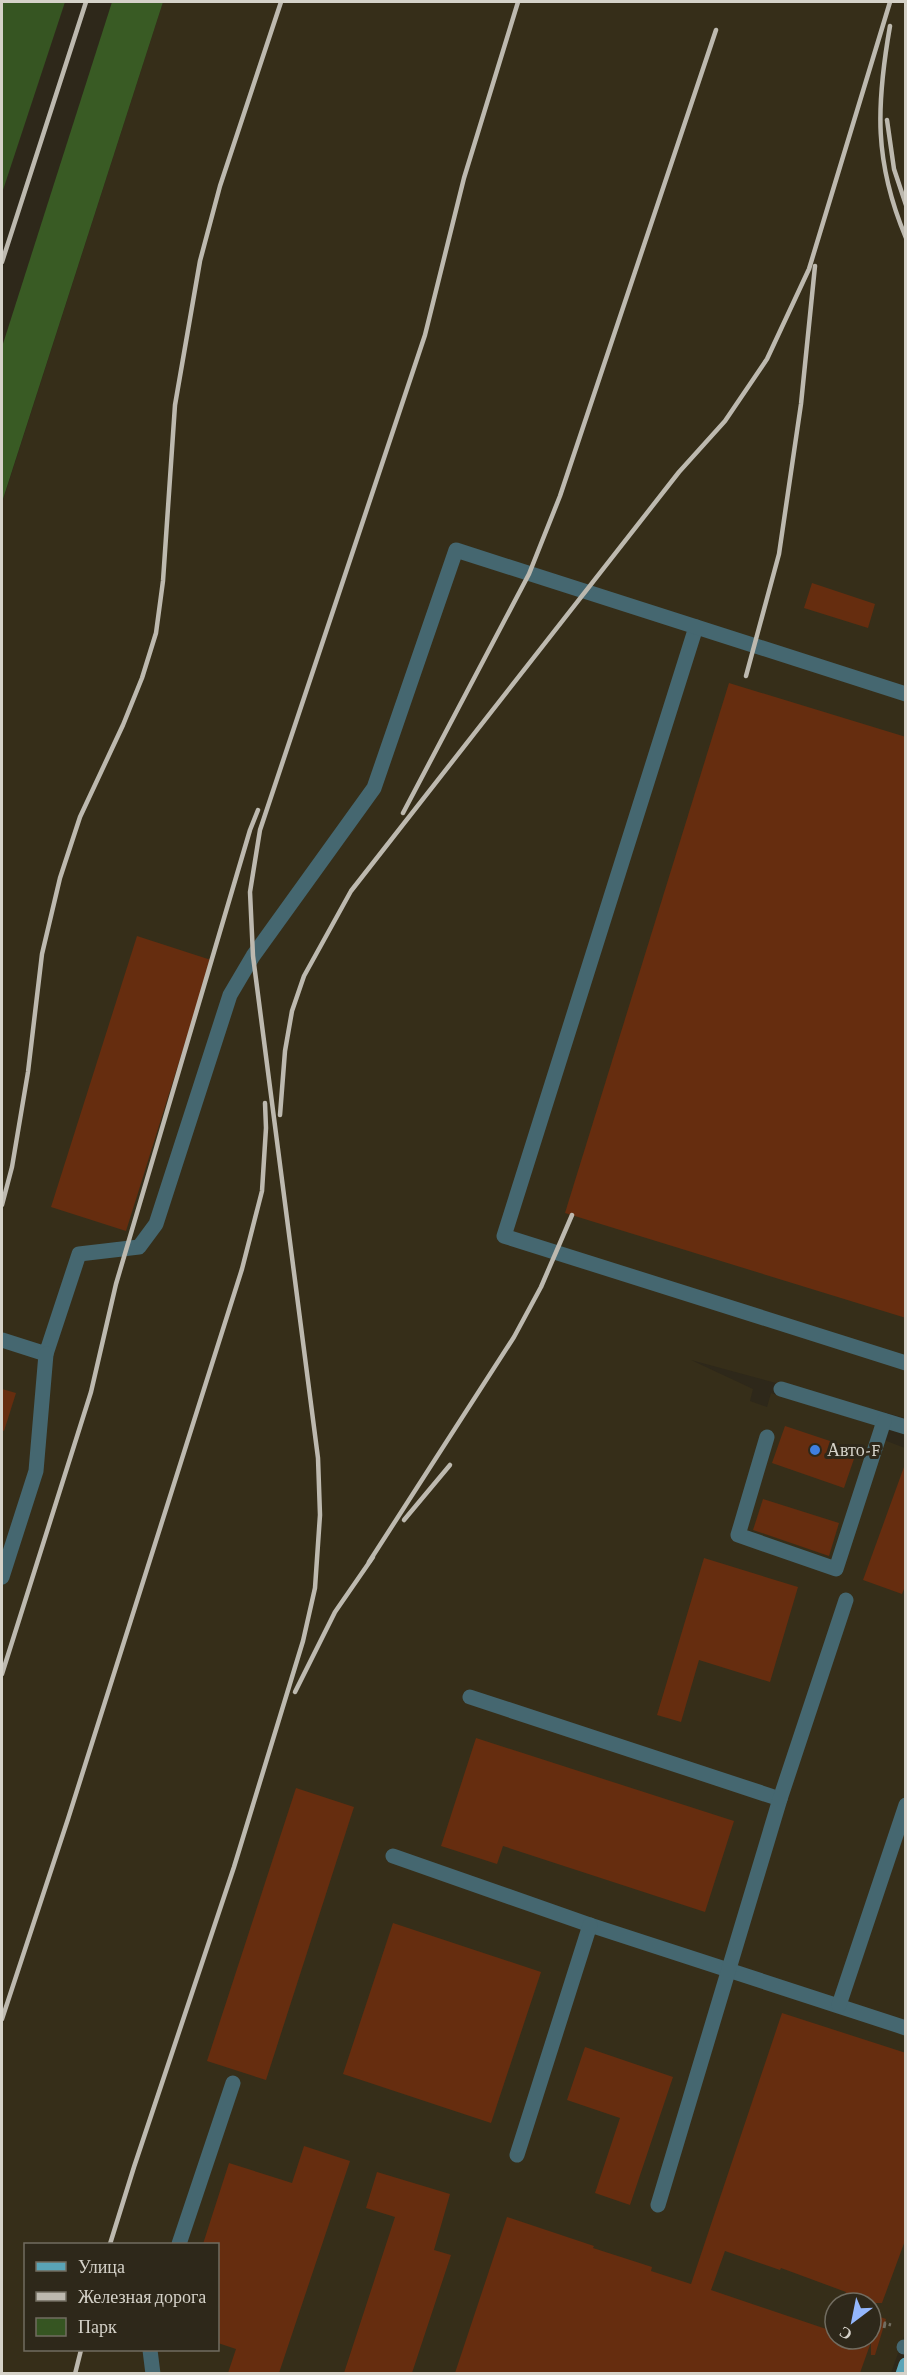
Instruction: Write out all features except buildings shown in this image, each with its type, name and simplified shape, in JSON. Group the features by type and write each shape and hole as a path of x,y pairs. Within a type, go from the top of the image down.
{"main road":[{"path":"903,2373 906,2365"}],"lane":[{"path":"2,1577 36,1471 46,1354 79,1254 139,1247 156,1224 230,995 253,956 374,788 456,550 906,694"},
{"path":"696,627 504,1236 906,1363"},
{"path":"2,1340 46,1354"},
{"path":"781,1389 906,1427"},
{"path":"767,1437 738,1535 836,1569 884,1421"},
{"path":"658,2205 780,1799 846,1600"},
{"path":"470,1697 780,1799"},
{"path":"839,2005 906,1805"},
{"path":"393,1856 590,1925 906,2028"},
{"path":"517,2155 590,1925"},
{"path":"179,2243 233,2083"},
{"path":"150,2351 153,2373"}],"path":[{"path":"884,2328 885,2324 891,2325"}],"shaded area":[{"path":"163,2 905,2 905,1418 691,1360 753,1389 750,1401 767,1407 771,1393 887,1429 884,1440 905,1448 906,2331 891,2373 2,2374 2,503"}],"green space":[{"path":"2,2 65,2 2,193"},
{"path":"112,2 163,2 2,502 2,347"}],"railway":[{"path":"2,262 86,2"},
{"path":"2,1205 12,1167 28,1072 42,954 60,878 80,817 123,725 142,678 156,633 163,581 175,405 200,261 220,186 281,2"},
{"path":"110,2243 234,1867 303,1641 315,1588 320,1515 318,1458 253,956 250,892 260,830 425,335 464,178 518,2"},
{"path":"280,1115 285,1051 292,1011 304,976 351,891 679,472 725,421 767,359 809,269 890,2"},
{"path":"890,26 882,82 881,134 888,184 906,238"},
{"path":"403,813 529,574 560,496 716,30"},
{"path":"887,120 894,169 906,205"},
{"path":"746,676 779,554 801,404 815,266"},
{"path":"2,1674 91,1392 116,1284 250,830 258,810"},
{"path":"2,2019 68,1819 242,1269 262,1191 266,1128 265,1103"},
{"path":"369,1562 514,1337 541,1287 572,1215"},
{"path":"404,1520 450,1465"},
{"path":"295,1692 335,1612 373,1557"},
{"path":"75,2374 81,2351"}],"place":[{"name":"Авто-F","path":"815,1450"}]}
